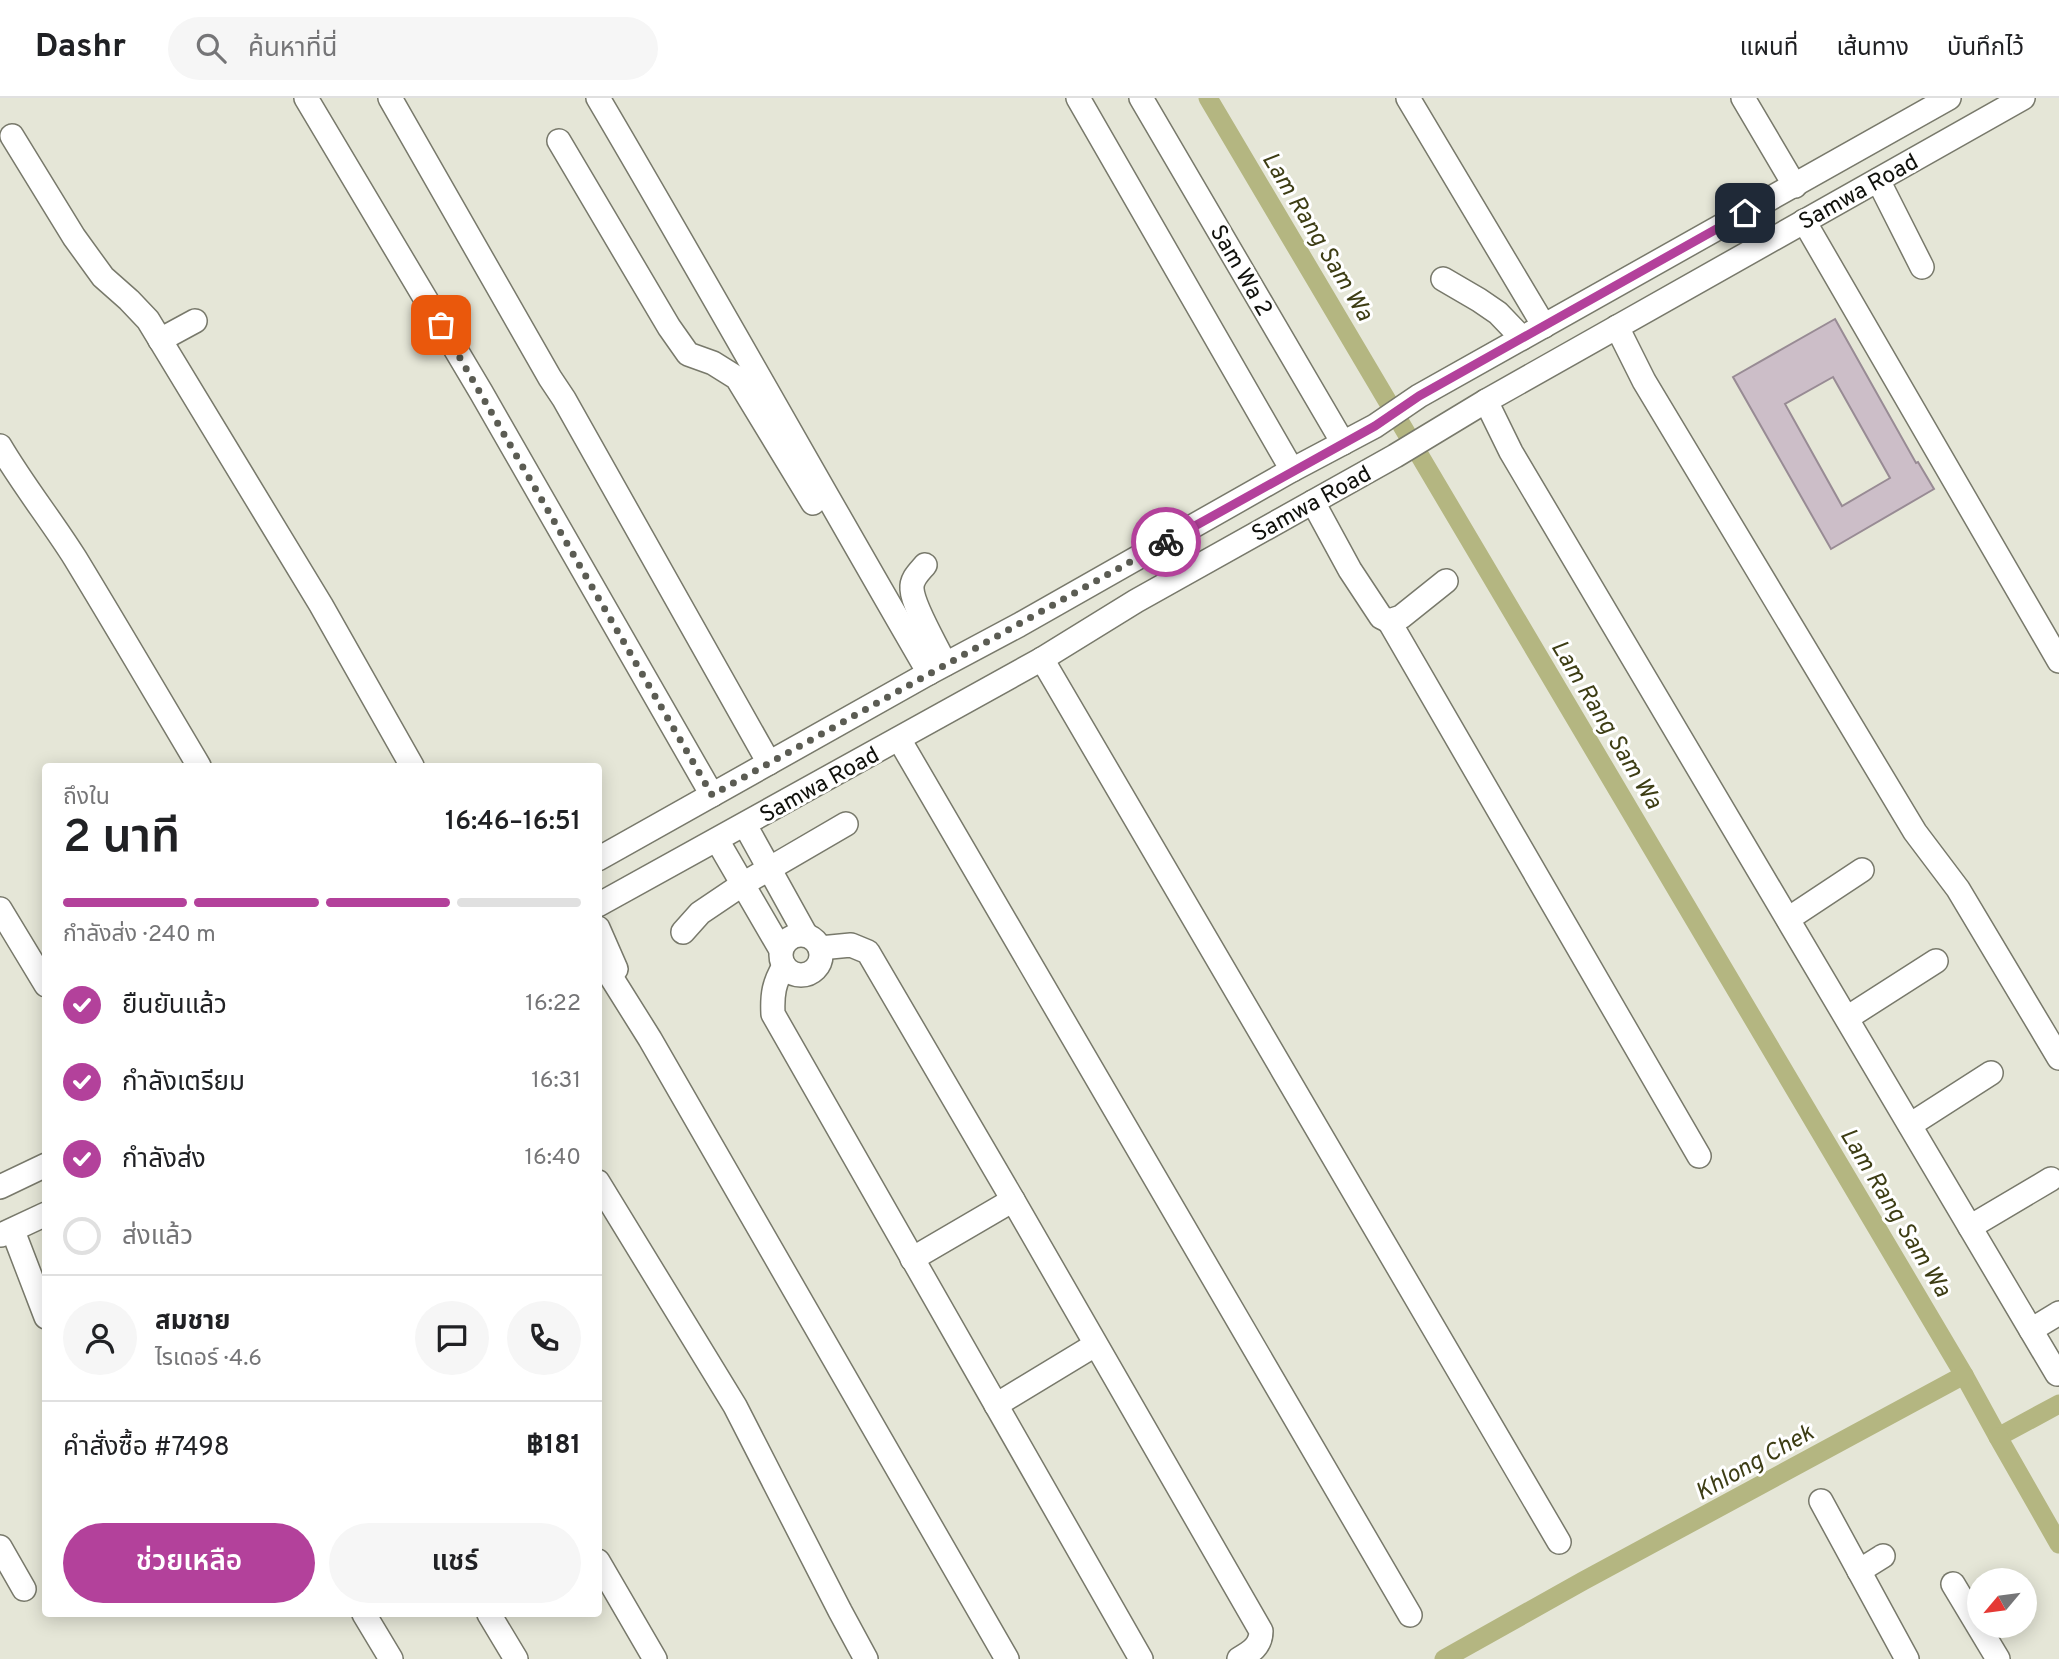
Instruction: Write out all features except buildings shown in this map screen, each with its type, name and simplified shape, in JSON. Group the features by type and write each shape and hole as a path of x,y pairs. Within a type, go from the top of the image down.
{"street":[{"path":"306,98 481,392 712,795"},
{"path":"390,98 769,763"},
{"path":"598,98 931,672"},
{"path":"1078,98 1292,470"},
{"name":"Sam Wa 2","path":"1141,98 1343,443"},
{"path":"1408,98 1544,326"},
{"path":"1743,98 1795,186"},
{"name":"Samwa Road","path":"602,857 1375,426 1419,396 1949,98"},
{"name":"Samwa Road","path":"602,903 1042,659 1136,601 2022,98"},
{"path":"12,136 74,237 103,277 148,320 321,606 410,763"},
{"path":"559,141 688,354 713,363 737,378 931,672"},
{"path":"1878,180 1922,267"},
{"path":"1804,221 2059,661"},
{"path":"1443,279 1498,313 1522,338"},
{"path":"160,340 195,321"},
{"path":"1617,327 1644,381 1915,832 1958,889 2059,1058"},
{"path":"1486,401 1511,452 2057,1374"},
{"path":"0,446 75,559 197,763"},
{"path":"1313,502 1350,570 1381,617 1389,621 1699,1156"},
{"path":"925,565 914,578 912,588 931,672"},
{"path":"1120,568 1136,601"},
{"path":"1389,621 1401,617 1446,581"},
{"path":"1042,659 1559,1542"},
{"path":"899,739 1410,1615"},
{"path":"683,932 700,913 743,884 846,824"},
{"path":"718,840 791,973 810,973 818,967 821,958 746,825"},
{"path":"1788,919 1862,870"},
{"path":"0,909 42,972"},
{"path":"602,935 628,1001"},
{"path":"1141,1659 773,1014 775,982 786,940 795,935 813,941 851,945 868,952 1261,1631 1258,1644 1239,1659"},
{"path":"1847,1018 1936,961"},
{"path":"602,962 628,1001 1007,1659"},
{"path":"1910,1125 1991,1073"},
{"path":"0,1187 42,1167"},
{"path":"1970,1227 2051,1179"},
{"path":"602,1189 735,1406 866,1659"},
{"path":"912,1259 1013,1200"},
{"path":"42,1216 7,1233 42,1308"},
{"path":"2031,1330 2059,1313"},
{"path":"996,1405 1095,1345"},
{"path":"1821,1501 1907,1659"},
{"path":"0,1547 24,1589"},
{"path":"1859,1571 1883,1556"},
{"path":"602,1569 655,1659"},
{"path":"1965,1592 1998,1659"},
{"path":"366,1617 391,1659"},
{"path":"491,1617 516,1659"}],"waterway":[{"name":"Lam Rang Sam Wa","path":"1208,98 1964,1375 1998,1437 2059,1404"},
{"name":"Khlong Chek","path":"1444,1659 1964,1375"},
{"path":"1998,1437 2059,1544"}],"way so far":[{"path":"441,325 712,795 1166,542"}],"route":[{"path":"1166,542 1375,426 1419,396 1745,213"}]}
